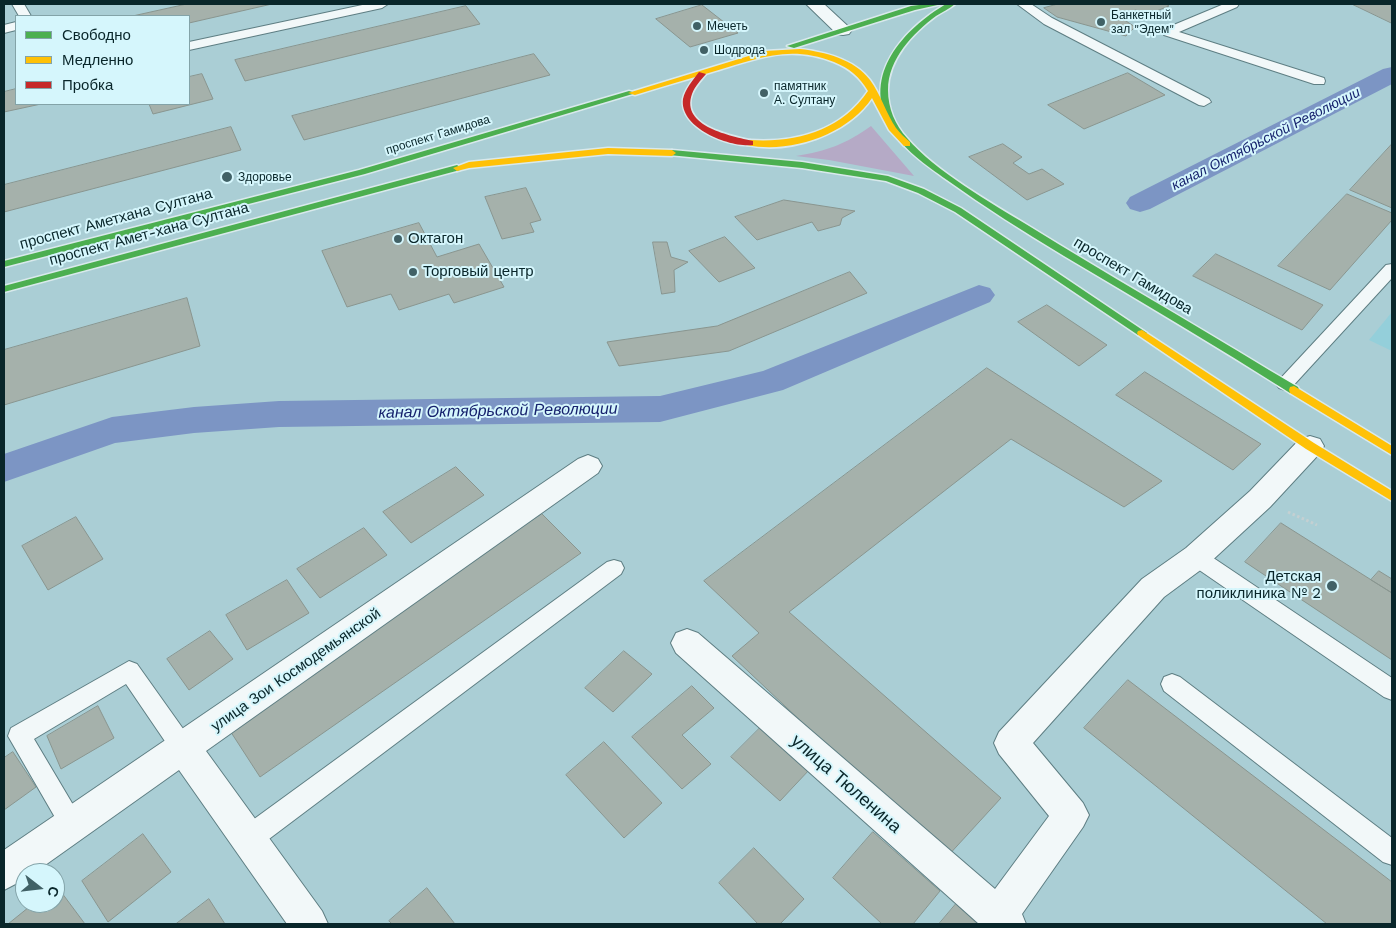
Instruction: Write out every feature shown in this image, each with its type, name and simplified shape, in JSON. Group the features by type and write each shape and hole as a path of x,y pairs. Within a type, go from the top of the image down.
{"main road":[{"path":"768,53 822,38 914,8 936,8 951,4"},
{"path":"707,155 797,139 829,129 858,113 869,99 877,97 884,89 888,64 899,46 936,8"},
{"name":"проспект Гамидова","path":"294,190 702,74 768,53 800,51 818,53 846,64 858,72 877,97 894,129 907,144 973,196 1285,384 1392,451"},
{"path":"702,74 692,87 687,102 689,113 698,124 765,160"},
{"path":"713,133 747,142 768,144"},
{"name":"проспект Амет-хана Султана","path":"4,288 469,165 608,151 651,151 707,155"},
{"path":"707,155 765,160 888,179 939,200 980,223 1310,446 1392,498"},
{"name":"проспект Аметхана Султана","path":"4,264 273,193 294,190"}],"street":[{"path":"814,4 843,30"},
{"path":"1002,920 1072,815 1011,742 1153,588 1196,557 1260,499 1310,446"},
{"name":"улица Зои Космодемьянской","path":"4,872 588,466"},
{"name":"улица Тюленина","path":"687,643 1002,920"},
{"path":"183,748 309,924"}],"lane":[{"path":"190,46 382,4"},
{"path":"1023,4 1048,21 1204,102"},
{"path":"1233,4 1168,32 1319,81"},
{"path":"1285,384 1392,269"},
{"path":"1196,557 1392,690"},
{"path":"248,839 614,568"},
{"path":"73,825 18,736 129,671 183,748"},
{"path":"1172,684 1392,853"}],"shaded area":[{"path":"871,126 914,176 829,160 796,156 836,146"},
{"path":"1392,312 1392,351 1369,340"}],"building":[{"path":"187,4 272,4 190,23 190,15 138,15"},
{"name":"Банкетный зал \"Эдем\"","path":"1058,4 1166,4 1169,6 1144,16 1136,10 1117,15 1135,27 1126,36 1057,17 1044,8"},
{"path":"1352,4 1392,4 1392,23"},
{"name":"Мечеть","path":"702,5 738,33 690,47 656,19"},
{"path":"466,6 480,24 245,81 235,60"},
{"path":"534,54 550,75 304,140 292,116"},
{"path":"1128,73 1165,95 1084,129 1048,105"},
{"path":"202,74 213,99 190,105 190,77"},
{"path":"15,89 15,105 36,105 4,112 4,92"},
{"path":"149,105 189,105 153,114"},
{"path":"231,127 241,150 4,212 4,185"},
{"path":"1003,144 1022,157 1013,163 1029,174 1042,169 1064,184 1027,200 969,157"},
{"path":"1392,144 1392,208 1350,190"},
{"path":"526,188 541,220 530,223 534,232 502,239 485,197"},
{"path":"1347,194 1392,213 1392,220 1330,290 1278,266"},
{"path":"784,200 855,211 842,218 840,225 818,231 812,222 757,240 735,217"},
{"name":"Торговый центр","path":"419,223 437,257 479,244 504,287 454,303 449,294 399,310 391,294 347,307 322,251"},
{"path":"725,237 755,268 719,282 689,251"},
{"path":"653,242 667,242 671,257 688,262 674,270 675,292 662,294"},
{"path":"1216,254 1323,305 1302,330 1193,276"},
{"path":"850,272 867,293 729,351 619,366 607,342 717,326"},
{"path":"187,298 200,346 4,405 4,350"},
{"path":"1047,305 1107,345 1079,366 1018,322"},
{"path":"987,368 1162,481 1124,507 1011,439 789,612 1001,798 946,858 732,656 759,633 704,581"},
{"path":"1145,372 1261,444 1233,470 1116,395"},
{"path":"456,467 484,495 411,543 383,512"},
{"path":"542,514 581,553 260,777 225,723"},
{"path":"76,517 103,559 48,590 22,546"},
{"name":"Детская поликлиника № 2","path":"1281,523 1392,593 1392,660 1245,562"},
{"path":"364,528 387,555 320,598 297,569"},
{"path":"1379,571 1392,579 1392,593 1371,580"},
{"path":"287,580 309,613 247,650 226,615"},
{"path":"210,631 233,659 189,690 167,659"},
{"path":"624,651 652,674 613,712 585,688"},
{"path":"1128,680 1392,882 1392,924 1327,924 1084,728"},
{"path":"692,686 714,708 682,735 711,764 682,789 632,737"},
{"path":"98,706 114,738 61,769 47,736"},
{"path":"761,727 810,769 780,801 731,757"},
{"path":"604,742 662,803 624,838 566,775"},
{"path":"13,752 36,787 4,810 4,758"},
{"path":"873,832 940,891 913,924 882,924 833,878"},
{"path":"143,834 171,872 108,922 82,881"},
{"path":"754,848 804,899 780,924 758,924 719,883"},
{"path":"427,888 455,924 392,924 389,921"},
{"path":"65,897 85,924 8,924 22,913 65,913"},
{"path":"209,899 225,924 176,924"},
{"path":"956,904 978,924 939,924"}],"waterway":[{"name":"канал Октябрьской Революции","path":"1140,203 1392,74"},
{"name":"канал Октябрьской Революции","path":"4,468 112,430 194,420 279,414 660,409 771,381 979,295"}],"traffic: fast":[{"path":"791,46 914,8 938,4"},
{"path":"951,4 935,13 906,39 895,54 888,71 884,88 886,106 893,125 903,140 958,184 1002,214 1294,390"},
{"path":"4,264 362,172 632,93"},
{"path":"672,153 802,165 888,179 921,191 958,210 1142,333"},
{"path":"4,289 457,168"}],"traffic: slow":[{"path":"632,93 768,53 800,51 818,53 846,64 858,72 867,82 893,130 907,144"},
{"path":"750,143 784,143 819,134 850,117 863,105 872,91"},
{"path":"457,168 469,165 608,151 672,153"},
{"path":"1142,333 1310,446 1392,497"},
{"path":"1294,390 1392,451"}],"traffic: jam":[{"path":"702,74 687,97 689,111 693,119 710,132 750,143"}],"place":[{"name":"Банкетный зал \"Эдем\"","path":"1101,22"},
{"name":"Мечеть","path":"697,26"},
{"name":"Шодрода","path":"704,50"},
{"name":"памятник А. Султану","path":"764,93"},
{"name":"Здоровье","path":"227,177"},
{"name":"Октагон","path":"398,239"},
{"name":"Торговый центр","path":"413,272"},
{"name":"Детская поликлиника № 2","path":"1332,586"}]}
